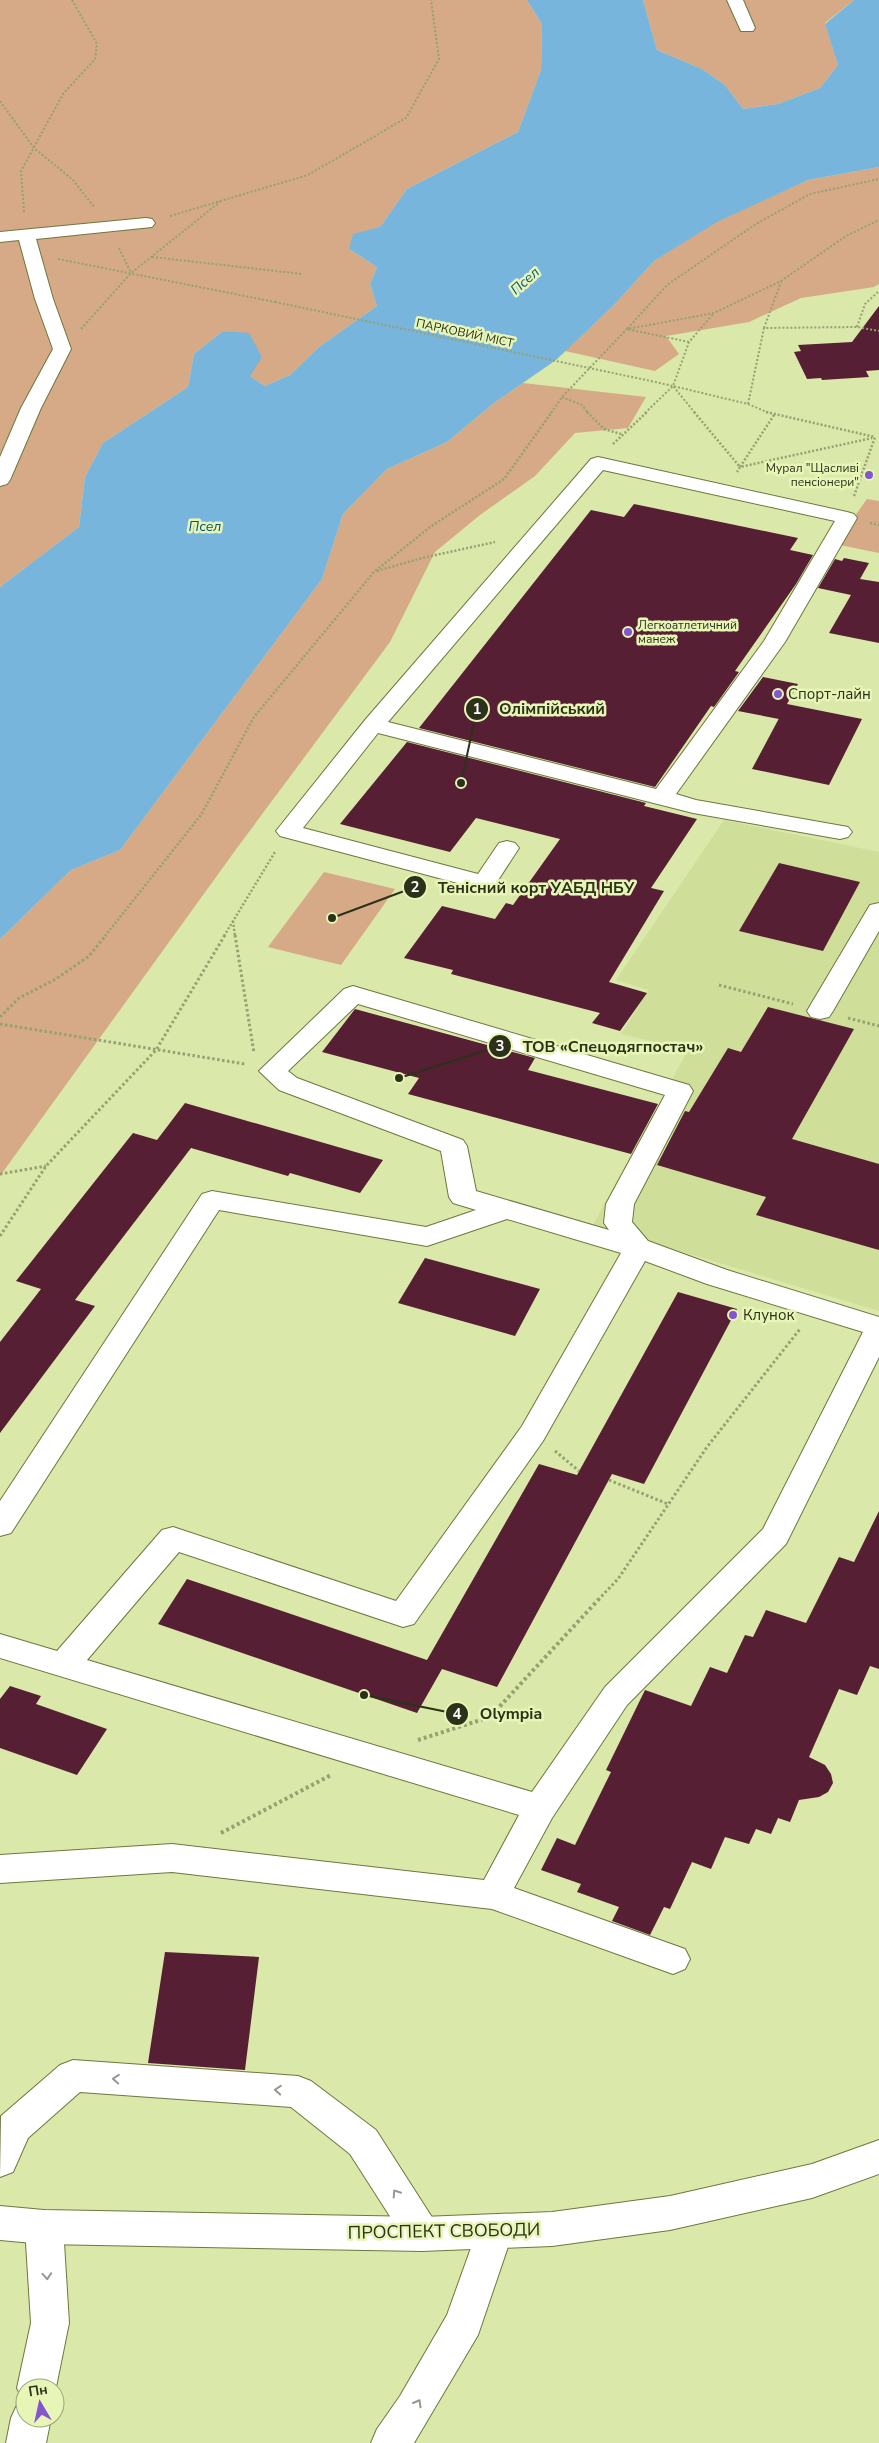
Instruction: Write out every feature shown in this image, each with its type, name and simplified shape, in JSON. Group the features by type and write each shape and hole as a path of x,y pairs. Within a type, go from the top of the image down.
{"street":[{"path":"735,0 748,28"},
{"path":"0,237 28,245 146,224"},
{"path":"0,480 31,408 62,349 28,245"},
{"path":"507,848 484,883 288,831 373,725 598,463 847,518 774,642 662,797"},
{"path":"373,725 693,806 840,832"},
{"path":"820,1011 879,910"},
{"path":"494,1895 540,1808 616,1696 775,1536 879,1328 717,1277 638,1248 463,1197 454,1146 288,1084 271,1070 353,994 680,1091 620,1204 618,1224 638,1248"},
{"path":"0,1525 212,1200 427,1237 507,1209"},
{"path":"64,1666 173,1538 403,1615 533,1433 638,1248"},
{"path":"0,1646 540,1808"},
{"path":"0,1869 172,1858 494,1895 673,1959"},
{"path":"0,2160 14,2127 73,2076 298,2092 363,2142 422,2234"},
{"name":"ПРОСПЕКТ СВОБОДИ","path":"0,2223 44,2227 422,2234 552,2229 670,2213 812,2181 879,2156"},
{"path":"39,2378 50,2323 44,2227"},
{"path":"391,2443 414,2409 464,2322 494,2232"},
{"path":"26,2443 29,2428"}],"path":[{"path":"28,245 21,171 63,94 95,59 97,44 72,0"},
{"path":"146,224 308,175 406,118 439,58 431,0"},
{"path":"0,101 34,148 73,180 81,191"},
{"path":"0,1017 20,998 56,979 90,956 201,815 254,716 374,572 430,527 504,479 562,397 666,285 756,224 810,194 879,179"},
{"path":"62,349 131,274 222,201"},
{"path":"627,328 714,313 781,281 846,236 879,220"},
{"name":"ПАРКОВИЙ МІСТ","path":"28,245 131,274 275,302 651,381 748,404 774,415 875,437"},
{"path":"151,257 302,274"},
{"path":"748,404 764,328 781,281"},
{"path":"856,327 865,304 879,290"},
{"path":"562,397 582,405 592,420 604,429 621,434 673,386 688,342 714,313"},
{"path":"764,328 856,327 879,331"},
{"path":"627,328 688,342"},
{"path":"673,386 740,467"},
{"path":"740,467 774,415"},
{"path":"740,467 875,437"},
{"path":"847,518 875,437"},
{"path":"374,572 422,558 494,543 501,536"},
{"path":"0,1236 46,1166 156,1050 288,831"},
{"path":"233,921 255,1056 271,1070"},
{"path":"0,1024 271,1070"},
{"path":"0,1174 46,1166"},
{"path":"172,1858 366,1756 490,1717 618,1579 707,1447 817,1307"},
{"path":"609,1480 669,1504"}],"shaded area":[{"path":"0,0 527,0 542,24 541,70 518,132 407,189 380,227 349,249 377,267 370,284 377,306 319,347 290,375 265,386 250,376 249,334 223,331 194,354 188,387 103,443 85,477 79,527 0,587"},
{"path":"643,0 854,0 825,23 838,65 820,88 778,104 743,109 725,85 702,69 657,50"},
{"path":"879,167 879,284 874,287 801,298 749,322 666,336 679,354 655,371 565,351 614,305 654,261 717,221 808,180"},
{"path":"523,383 646,397 628,428 575,433 535,476 480,515 435,552 390,642 237,848 0,1176 0,939 71,870 120,850 322,579 343,514 387,469 447,442 494,403"},
{"path":"867,499 879,501 879,553 835,544"},
{"path":"724,820 879,852 879,1311 593,1225 688,1050 621,1034 649,990 616,980"},
{"path":"324,872 395,889 341,965 268,947"}],"water":[{"name":"Псел","path":"527,0 643,0 657,50 702,69 725,85 743,109 778,104 820,88 838,65 825,24 854,0 879,0 879,167 808,180 717,222 654,261 614,305 556,360 494,403 447,442 387,469 343,514 322,579 120,850 71,870 0,939 0,587 79,527 85,477 103,443 188,387 194,354 223,331 249,333 262,357 250,376 265,386 290,375 319,347 377,306 370,284 377,267 349,249 353,234 380,227 407,189 518,132 541,70 542,24"}],"building":[{"path":"879,306 879,370 866,371 869,377 807,379 794,352 801,351 798,345 852,342"},
{"name":"Легкоатлетичний манеж","path":"634,504 798,538 790,550 813,555 796,584 735,671 739,672 714,707 711,706 655,787 419,728 591,510 624,517"},
{"path":"844,558 869,563 860,579 879,582 879,643 829,633 851,595 818,588 835,559 842,561"},
{"path":"763,677 798,684 787,704 862,719 829,785 752,769 779,719 738,711"},
{"path":"407,742 646,803 644,806 697,819 651,888 664,891 609,982 647,993 620,1031 592,1023 600,1013 451,974 453,970 404,958 442,906 495,919 506,903 513,905 560,839 476,818 450,852 340,824"},
{"path":"779,863 860,882 823,951 739,931"},
{"path":"768,1007 854,1029 792,1139 879,1164 879,1250 756,1215 766,1197 657,1165 685,1111 689,1112 728,1048 741,1052"},
{"path":"355,1009 535,1058 528,1070 658,1104 631,1154 408,1094 419,1078 322,1052"},
{"path":"185,1103 383,1160 360,1193 290,1173 288,1176 191,1148 75,1300 95,1306 0,1433 0,1342 41,1289 16,1281 133,1133 157,1140"},
{"path":"425,1258 540,1289 515,1336 398,1303"},
{"path":"678,1292 737,1309 644,1484 612,1474 497,1687 442,1669 417,1713 158,1624 187,1579 427,1660 539,1464 577,1475"},
{"path":"879,1511 879,1669 870,1666 857,1695 839,1689 809,1757 825,1765 831,1774 833,1783 828,1792 819,1797 799,1800 790,1822 778,1818 771,1834 756,1829 749,1844 725,1837 711,1869 692,1862 670,1909 664,1907 650,1935 612,1921 619,1907 577,1892 581,1884 541,1870 557,1838 575,1845 611,1772 606,1770 645,1690 691,1706 710,1667 727,1673 745,1635 753,1637 766,1610 806,1623 839,1557 854,1562"},
{"path":"10,1686 41,1696 36,1704 107,1729 77,1775 0,1748 0,1699"},
{"path":"165,1952 259,1957 245,2070 148,2063"}],"place":[{"name":"Мурал \"Щасливі пенсіонери\"","path":"869,475"},
{"name":"Легкоатлетичний манеж","path":"628,632"},
{"name":"Спорт-лайн","path":"778,694"},
{"name":"Олімпійський","path":"461,783"},
{"name":"Тенісний корт УАБД НБУ","path":"332,918"},
{"name":"ТОВ «Спецодягпостач»","path":"399,1078"},
{"name":"Клунок","path":"733,1315"},
{"name":"Olympia","path":"364,1695"}]}
